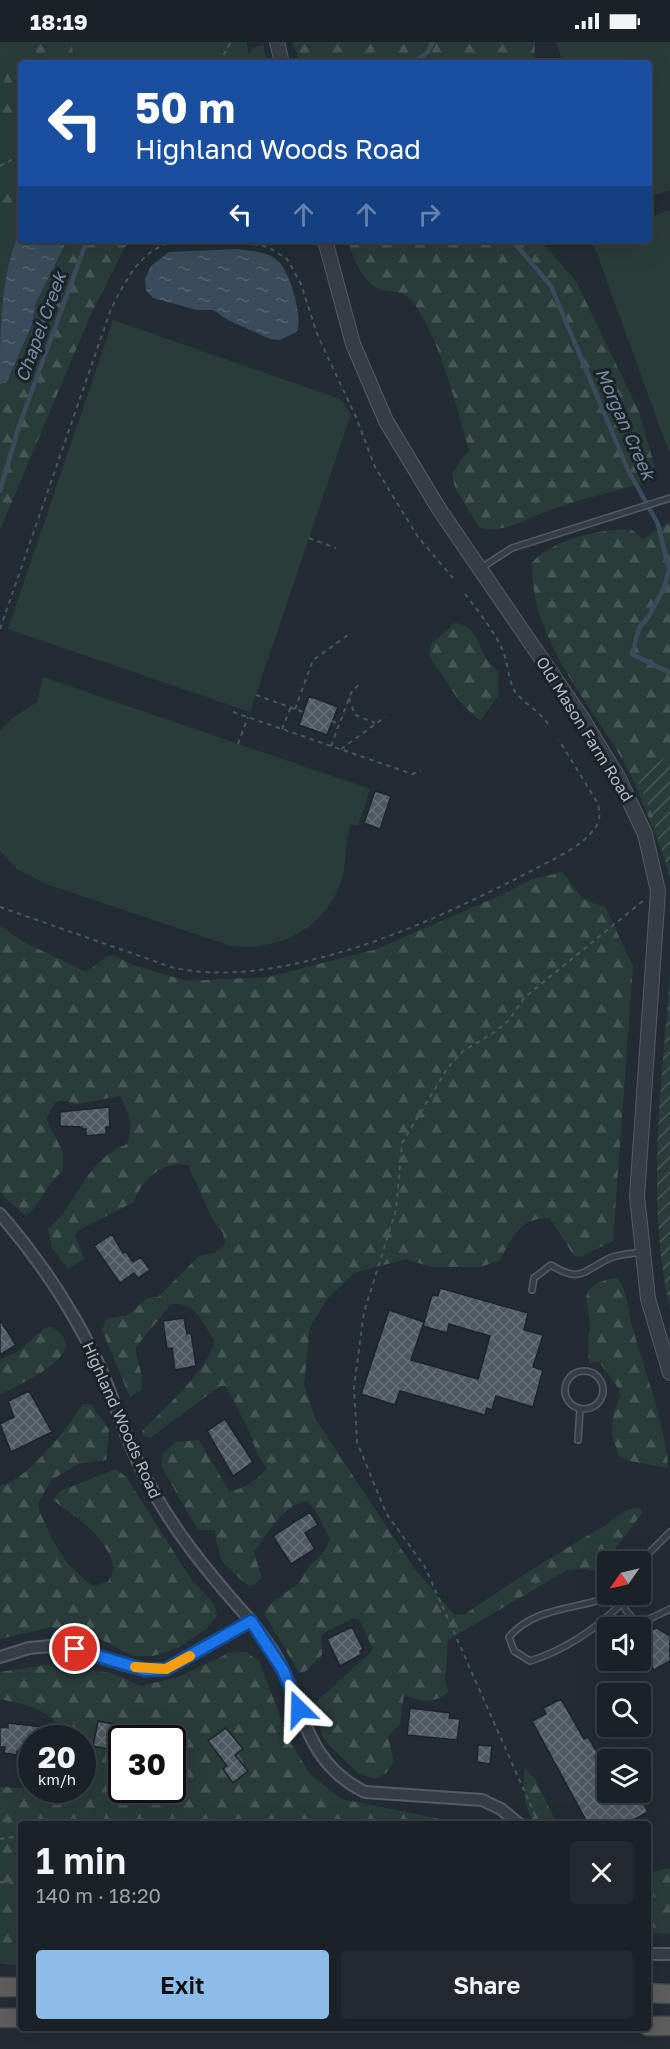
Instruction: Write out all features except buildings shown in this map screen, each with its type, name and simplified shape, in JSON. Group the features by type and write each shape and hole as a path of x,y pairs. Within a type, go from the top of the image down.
{"highway":[{"path":"0,1987 18,1987"},
{"path":"651,1993 670,1994"},
{"path":"0,2018 18,2018"},
{"path":"651,2026 670,2026"}],"street":[{"path":"278,42 281,60"},
{"name":"Old Mason Farm Road","path":"326,243 353,344 373,395 407,458 570,699 618,777 645,834 658,891 637,1196 648,1299 670,1373"},
{"name":"Highland Woods Road","path":"0,1214 32,1250 72,1312 99,1367 138,1462 160,1504 208,1571 251,1621 283,1670 315,1749 335,1772 350,1784 366,1792 482,1800 501,1809 515,1821"},
{"path":"0,1657 29,1648 62,1646 145,1670 166,1669 251,1621"},
{"path":"651,1954 670,1954"}],"lane":[{"path":"480,569 512,548 670,498"},
{"path":"532,1290 534,1278 551,1265 566,1274 588,1273 609,1258 643,1252"},
{"path":"588,1371 599,1377 603,1394 592,1408 580,1409 574,1407 566,1396 566,1383 574,1373 588,1371"},
{"path":"578,1440 580,1409"},
{"path":"651,1551 670,1532"},
{"path":"597,1602 538,1615 516,1628 509,1637 514,1651 520,1657 530,1661 550,1655 604,1620 620,1605"},
{"path":"623,1605 634,1620 645,1621 670,1609"}],"path":[{"path":"221,60 231,42"},
{"path":"0,166 18,157"},
{"path":"0,629 111,309 139,264 156,248 166,244 253,244 268,248 287,259 301,284 317,334 356,417 375,467 418,537 453,578"},
{"path":"309,538 336,548"},
{"path":"465,594 493,631 502,649 513,688 519,696 543,714 550,727"},
{"path":"295,709 313,660 348,635"},
{"path":"331,746 349,698 361,682"},
{"path":"256,695 303,712"},
{"path":"349,698 355,714 375,723"},
{"path":"282,729 291,707"},
{"path":"233,712 412,774 421,771"},
{"path":"238,744 248,717"},
{"path":"341,750 345,744 385,717"},
{"path":"333,721 339,724"},
{"path":"0,907 171,967 194,972 221,973 278,967 316,959 422,923 488,893 577,844 596,827 600,811 597,802 559,740"},
{"path":"537,1821 425,1567 386,1513 357,1442 354,1387 364,1312 396,1210 402,1143 447,1069 463,1051 495,1032 509,1020 524,998 658,891"},
{"path":"0,1839 18,1836"},
{"path":"0,1882 18,1884"}],"green space":[{"path":"0,42 247,42 249,60 18,60 18,243 97,243 0,498"},
{"path":"23,42 70,42 73,50 68,60 18,60 18,123 7,132 1,131 0,111 7,65"},
{"path":"292,42 535,42 534,60 300,60"},
{"path":"556,42 670,42 670,190 652,196 652,60 562,60"},
{"path":"263,44 266,60 244,60 252,49"},
{"path":"18,182 18,199 0,214 0,193"},
{"path":"670,210 670,455 593,243 652,243 652,216"},
{"path":"72,243 130,243 125,247 91,314 0,530 0,405 30,347"},
{"path":"348,243 543,243 576,281 639,412 656,471 649,482 562,506 507,527 480,528 455,488 452,473 469,450 446,371 429,330 410,299 399,292 374,286 363,275"},
{"path":"113,320 340,399 351,414 250,712 8,629"},
{"path":"670,522 670,870 625,764 579,693 551,644 534,591 532,563 551,548 578,537 607,531 632,530 643,539"},
{"path":"455,623 471,630 484,656 498,672 498,696 480,721 460,702 429,656 431,644"},
{"path":"43,677 370,789 358,826 351,824 342,879 325,911 299,933 283,940 267,945 231,946 46,884 17,869 0,851 0,731 11,719 37,702"},
{"path":"670,755 670,878 650,809 635,776"},
{"path":"562,872 583,899 605,907 633,966 613,1241 580,1257 574,1256 550,1218 540,1219 531,1221 518,1230 499,1261 480,1267 431,1267 406,1259 354,1273 327,1299 310,1327 304,1385 316,1420 414,1568 454,1615 465,1614 629,1509 640,1508 642,1513 614,1551 597,1551 597,1572 584,1569 567,1570 448,1640 445,1681 448,1692 438,1699 427,1701 404,1695 400,1724 388,1737 394,1762 386,1773 376,1779 358,1773 328,1744 322,1735 314,1704 371,1652 372,1647 359,1619 354,1618 324,1633 321,1637 322,1655 306,1671 299,1673 264,1613 271,1603 298,1584 310,1565 324,1552 330,1539 315,1510 307,1501 299,1503 291,1507 277,1521 254,1552 262,1578 249,1586 224,1562 218,1549 215,1530 198,1530 161,1466 163,1454 176,1442 199,1440 229,1491 250,1483 267,1468 257,1453 249,1431 226,1386 220,1386 150,1438 144,1436 142,1431 197,1374 212,1349 214,1339 192,1309 179,1304 171,1304 136,1347 142,1384 141,1390 130,1397 102,1330 106,1319 128,1315 147,1298 158,1297 199,1256 215,1253 225,1244 223,1233 213,1220 188,1165 170,1166 154,1173 142,1186 134,1202 79,1230 75,1235 84,1259 68,1269 52,1248 48,1229 59,1219 101,1161 112,1151 127,1144 130,1119 120,1096 78,1104 60,1100 55,1103 46,1119 63,1152 63,1171 52,1181 26,1216 0,1191 0,926 24,942 86,972 108,956 115,956 133,965 187,981 268,977 377,949 530,880"},
{"path":"670,974 670,1309 662,1267 657,1184 660,1100"},
{"path":"613,1278 618,1279 625,1295 664,1438 668,1468 630,1461 619,1456 612,1435 613,1415 620,1397 619,1389 599,1362 589,1363 590,1326 587,1295 594,1286"},
{"path":"51,1327 63,1337 66,1346 61,1356 37,1375 0,1395 0,1360 17,1352 45,1328"},
{"path":"83,1404 91,1404 109,1430 106,1460 78,1464 51,1480 38,1504 39,1510 53,1541 67,1563 92,1586 108,1582 114,1570 106,1548 91,1530 53,1500 60,1491 116,1469 127,1478 191,1579 214,1604 217,1615 206,1629 178,1648 153,1656 134,1656 94,1636 51,1627 0,1639 0,1486 11,1482 34,1464 68,1426"},
{"path":"246,1652 259,1661 288,1737 309,1773 341,1799 451,1821 18,1821 18,1965 0,1964 0,1787 18,1788 18,1803 96,1803 96,1725 57,1725 39,1710 0,1699 0,1672 51,1664 111,1673 141,1686 178,1677 229,1653"},
{"path":"524,1767 535,1779 556,1821 533,1821 526,1803"},
{"path":"670,1868 670,1934 651,1933 651,1872"}],"water":[{"path":"18,236 18,243 66,243 35,305 32,324 7,382 0,384 1,325 5,284"},
{"path":"237,249 269,255 282,266 291,284 297,307 299,318 296,332 280,340 270,339 228,320 213,310 197,310 153,298 146,290 145,279 151,266 169,252"}],"waterway":[{"name":"Morgan Creek","path":"416,60 427,53 433,42"},
{"name":"Chapel Creek","path":"0,491 19,426 86,243"},
{"name":"Morgan Creek","path":"515,243 551,286 628,470 658,524 669,570 664,588 649,616 639,628 632,654 670,673"}],"slow traffic":[{"path":"135,1667 145,1670 166,1669 190,1656"}],"route":[{"path":"75,1649 145,1670 166,1669 215,1644 251,1621 270,1646 299,1709"}]}
